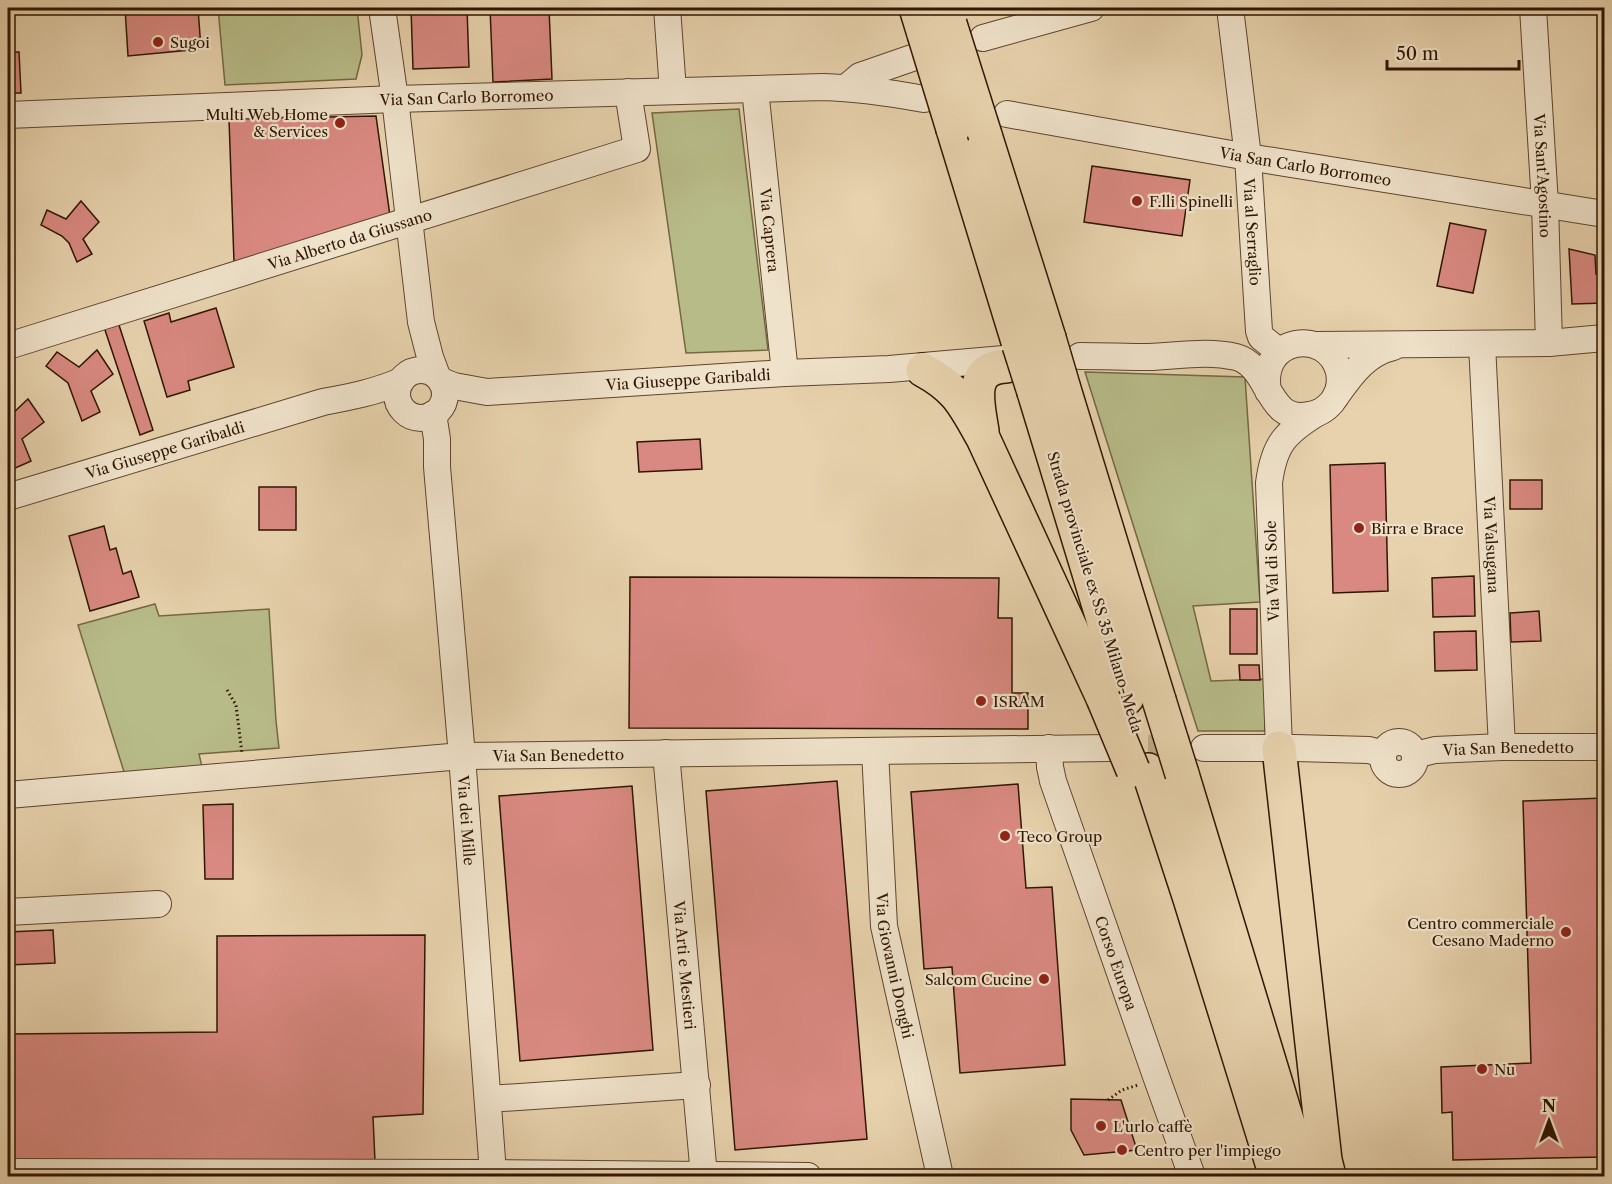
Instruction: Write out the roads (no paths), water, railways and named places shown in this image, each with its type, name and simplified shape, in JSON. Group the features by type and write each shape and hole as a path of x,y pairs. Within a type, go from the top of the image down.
{"highway":[{"name":"Strada provinciale ex SS 35 Milano-Meda","path":"930,26 996,124 1012,359"},
{"name":"Strada provinciale ex SS 35 Milano-Meda","path":"930,26 952,129 1012,359"},
{"name":"Strada provinciale ex SS 35 Milano-Meda","path":"1012,359 1065,376"},
{"path":"983,438 977,398 979,384 1012,359"},
{"path":"923,370 937,378 962,402 983,438 1115,698"},
{"name":"Strada provinciale ex SS 35 Milano-Meda","path":"1065,376 1115,698 1130,763 1190,898 1276,1176"},
{"name":"Strada provinciale ex SS 35 Milano-Meda","path":"1065,376 1159,700 1304,1176"},
{"path":"1279,748 1325,1160 1329,1176"}],"street":[{"path":"382,8 422,322 430,357 444,388 445,396 443,404 422,413 399,404 398,396 398,388 407,376 422,322"},
{"path":"667,8 673,91"},
{"path":"983,38 1091,8"},
{"name":"Via al Serraglio","path":"1230,8 1248,157 1259,332 1261,337 1294,345"},
{"name":"Via Sant'Agostino","path":"1533,8 1545,204 1549,343"},
{"path":"847,87 930,26"},
{"name":"Via San Carlo Borromeo","path":"8,115 395,99 847,87 924,99"},
{"name":"Via Caprera","path":"755,89 785,373"},
{"name":"Via Alberto da Giussano","path":"8,346 637,149 628,92"},
{"name":"Via San Carlo Borromeo","path":"996,124 1248,157 1605,214"},
{"path":"1202,354 1236,348 1294,345 1549,343 1605,338"},
{"name":"Via Valsugana","path":"1482,344 1502,747"},
{"path":"1065,376 1146,357 1202,354 1236,357 1246,361 1260,375 1268,391 1274,402 1283,410 1294,415 1306,416 1326,405 1340,386 1340,373 1328,352 1294,345 1282,350 1273,358 1266,380 1268,391"},
{"name":"Via Val di Sole","path":"1279,748 1269,483 1271,464 1278,448 1289,433 1326,405 1362,363 1388,348 1402,345"},
{"name":"Via Giuseppe Garibaldi","path":"889,369 923,370 1012,359"},
{"name":"Via Giuseppe Garibaldi","path":"439,379 454,386 487,392 785,373 889,369 1012,359"},
{"path":"407,376 425,370 439,379"},
{"name":"Via Giuseppe Garibaldi","path":"8,497 323,402 362,395 381,389 407,376"},
{"name":"Via Giuseppe Garibaldi","path":"323,402 366,404 422,413 487,392"},
{"name":"Via dei Mille","path":"422,413 437,440 437,467 462,756 493,1173"},
{"name":"Via San Benedetto","path":"1204,748 1369,750 1383,754 1384,765 1393,773 1398,774 1409,771 1415,755 1435,750 1502,747 1605,747"},
{"name":"Via San Benedetto","path":"8,795 462,756 1049,748 1130,763"},
{"name":"Corso Europa","path":"1049,748 1053,781 1192,1176"},
{"name":"Via Giovanni Donghi","path":"875,751 884,926 940,1176"},
{"name":"Via Arti e Mestieri","path":"666,753 704,1176"},
{"path":"8,912 158,904"},
{"path":"488,1099 697,1085"},
{"path":"8,1172 808,1176"}],"tunnel":[{"path":"1109,748 1190,748"}],"place":[{"name":"Sugoi","path":"158,42"},
{"name":"Multi Web Home & Services","path":"340,123"},
{"name":"F.lli Spinelli","path":"1137,201"},
{"name":"Birra e Brace","path":"1359,528"},
{"name":"ISRAM","path":"981,701"},
{"name":"Teco Group","path":"1005,836"},
{"name":"Centro commerciale Cesano Maderno","path":"1566,932"},
{"name":"Salcom Cucine","path":"1044,979"},
{"name":"Nu","path":"1482,1069"},
{"name":"L'urlo caffè","path":"1101,1126"},
{"name":"Centro per l'impiego","path":"1122,1150"}]}
